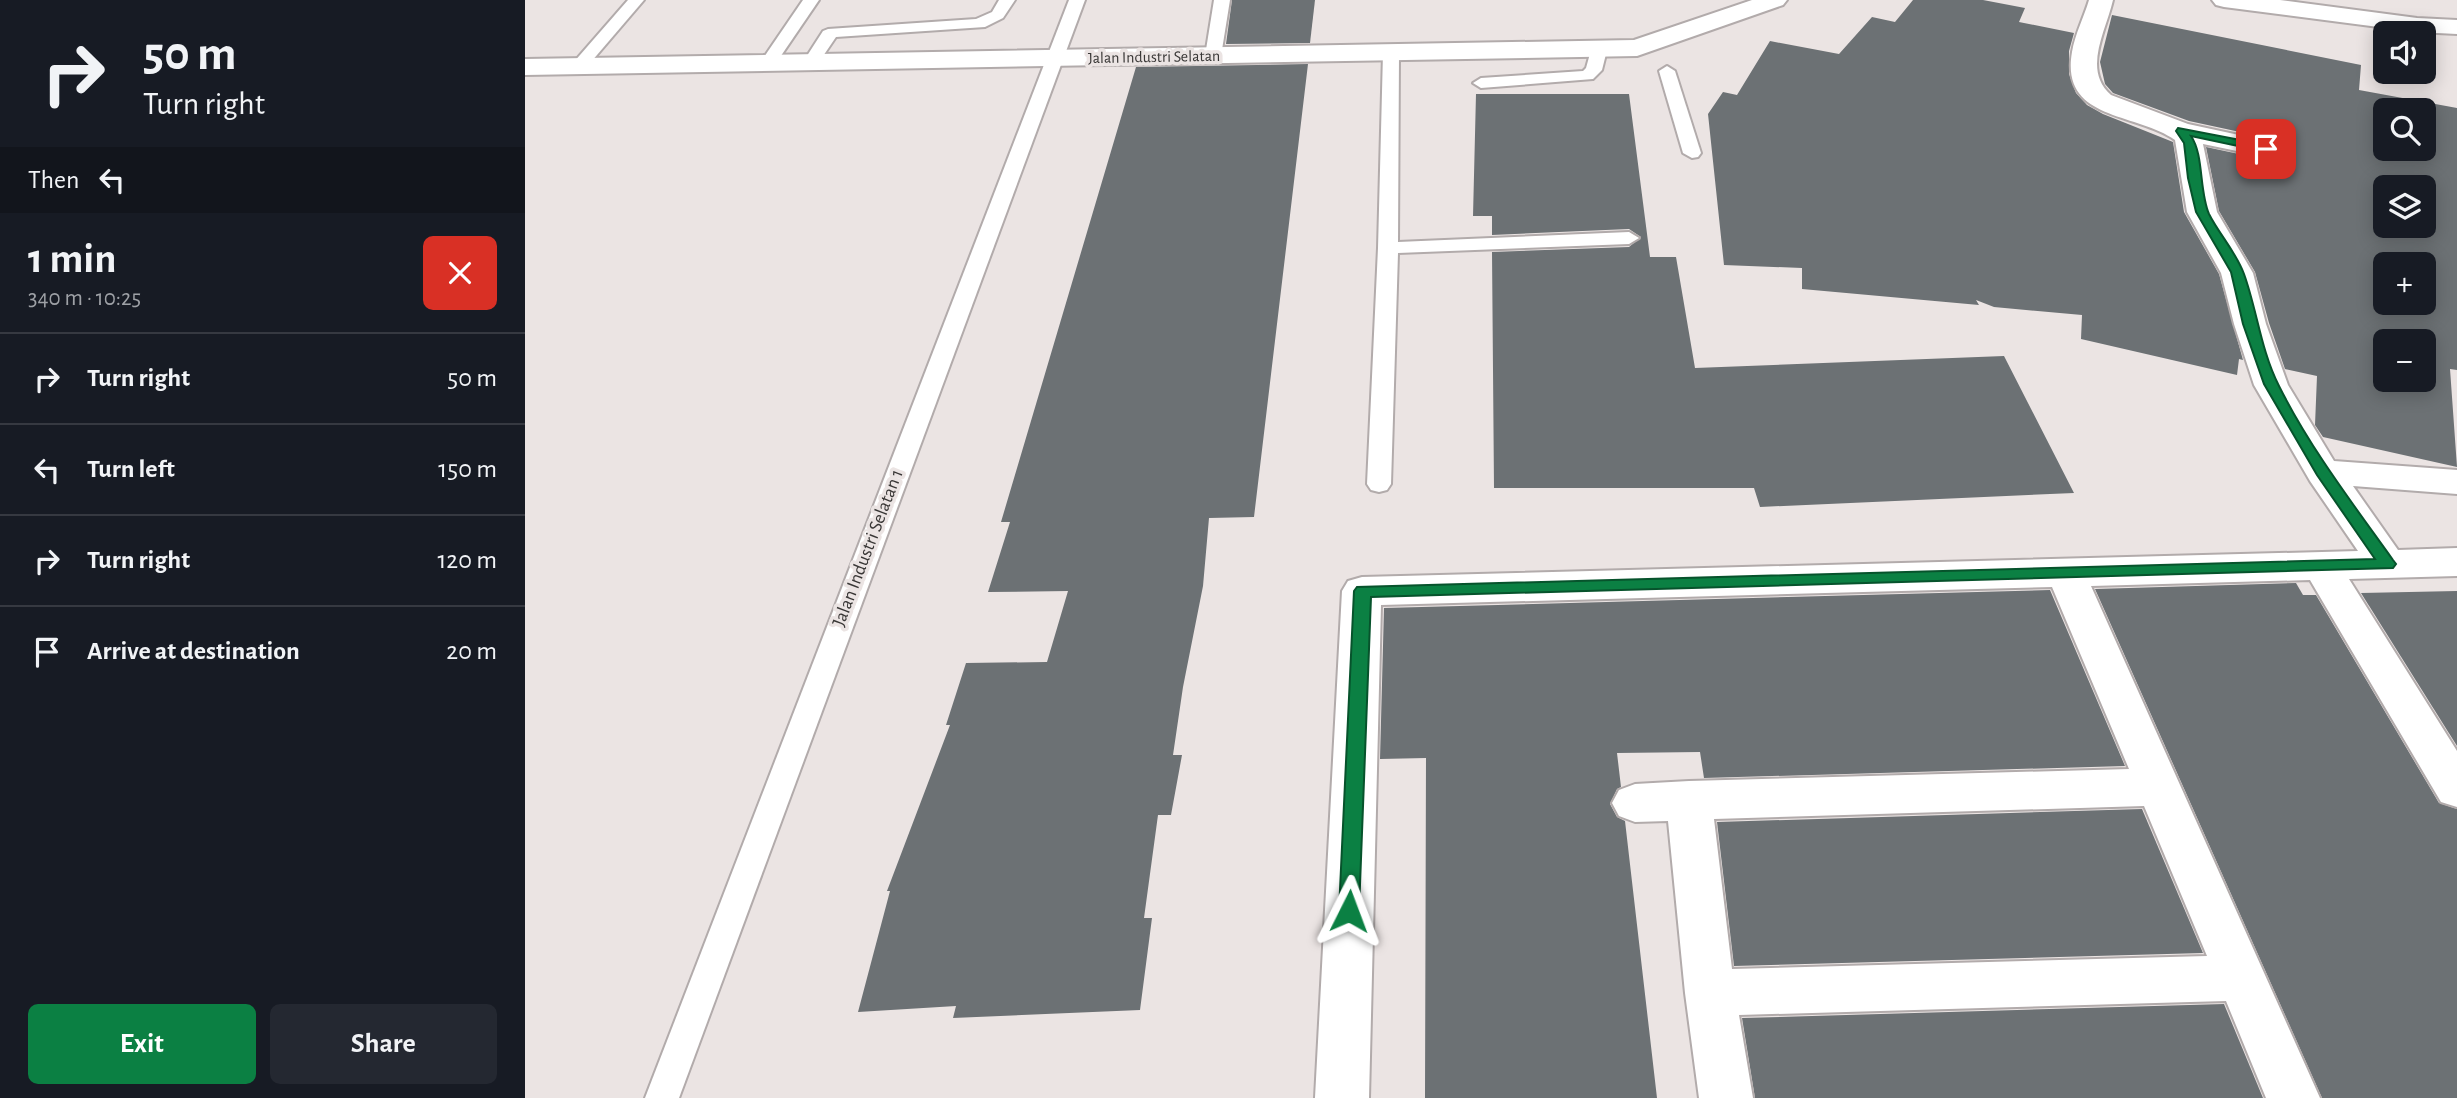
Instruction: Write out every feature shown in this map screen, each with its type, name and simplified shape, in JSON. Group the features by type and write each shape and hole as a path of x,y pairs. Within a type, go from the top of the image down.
{"street":[{"name":"Jalan Industri Selatan","path":"525,67 1637,48 1775,0"},
{"path":"2101,0 2097,21 2085,52 2084,80 2097,100 2181,116 2266,149"},
{"path":"2224,0 2417,25 2457,27"},
{"path":"1637,48 1667,71"},
{"path":"2181,116 2190,143 2202,212 2237,272 2250,324 2271,384 2323,472 2388,564"},
{"path":"2323,472 2457,482"},
{"path":"1342,1098 1363,591 2457,562"},
{"path":"2321,566 2457,789"},
{"path":"2066,573 2293,1098"},
{"path":"1635,803 2157,787"},
{"path":"1689,800 1710,993 1726,1098"},
{"path":"1710,993 2242,978"}],"lane":[{"path":"579,66 636,0"},
{"path":"768,63 811,0"},
{"path":"811,62 829,34 834,32 979,24 998,15 1007,0"},
{"name":"Jalan Industri Selatan 1","path":"662,1098 1077,0"},
{"path":"1213,56 1222,0"},
{"path":"1481,83 1587,76 1594,71 1599,50"},
{"path":"1379,484 1388,248 1391,53"},
{"path":"1667,71 1692,153"},
{"path":"1388,248 1629,238"}],"building":[{"path":"1232,0 1315,0 1310,43 1226,44"},
{"path":"1913,0 1983,0 2025,8 2019,22 2074,33 2069,51 2069,74 2076,93 2087,105 2103,114 2173,142 2184,212 2219,274 2243,360 2239,359 2237,375 2081,339 2082,315 1994,307 1976,300 1979,305 1802,289 1802,268 1724,265 1708,114 1723,92 1737,95 1770,41 1839,54 1872,17 1895,22"},
{"path":"2112,15 2361,65 2359,90 2403,98 2373,98 2373,161 2436,161 2436,104 2457,108 2457,370 2450,369 2457,467 2323,437 2315,425 2317,376 2285,369 2255,272 2219,211 2206,147 2267,160 2278,156 2282,148 2277,140 2189,121 2113,93 2105,84 2100,62"},
{"path":"1308,64 1254,517 1209,518 1203,586 1173,755 1182,755 1171,815 1158,815 1144,918 1152,918 1140,1010 953,1018 956,1006 858,1012 890,891 887,891 950,725 946,725 966,663 1047,662 1068,591 988,592 1010,522 1001,522 1136,67"},
{"path":"1476,94 1629,94 1650,257 1676,257 1695,368 2004,356 2074,493 1760,507 1754,488 1494,488 1492,252 1629,247 1641,237 1629,229 1492,235 1492,216 1473,216"},
{"path":"2296,583 2303,595 2316,595 2439,803 2457,809 2457,1098 2322,1098 2095,589"},
{"path":"2050,590 2125,766 1704,778 1700,752 1617,753 1621,787 1617,789 1610,804 1617,817 1625,821 1657,1098 1425,1098 1426,758 1380,759 1384,608"},
{"path":"2457,591 2457,746 2361,593"},
{"path":"2142,809 2203,953 1734,966 1717,822"},
{"path":"2224,1004 2263,1098 1755,1098 1742,1018"}],"route":[{"path":"1349,911 1363,591 2388,564 2323,472 2271,384 2250,324 2237,272 2202,212 2190,143 2182,131 2266,149"}]}
